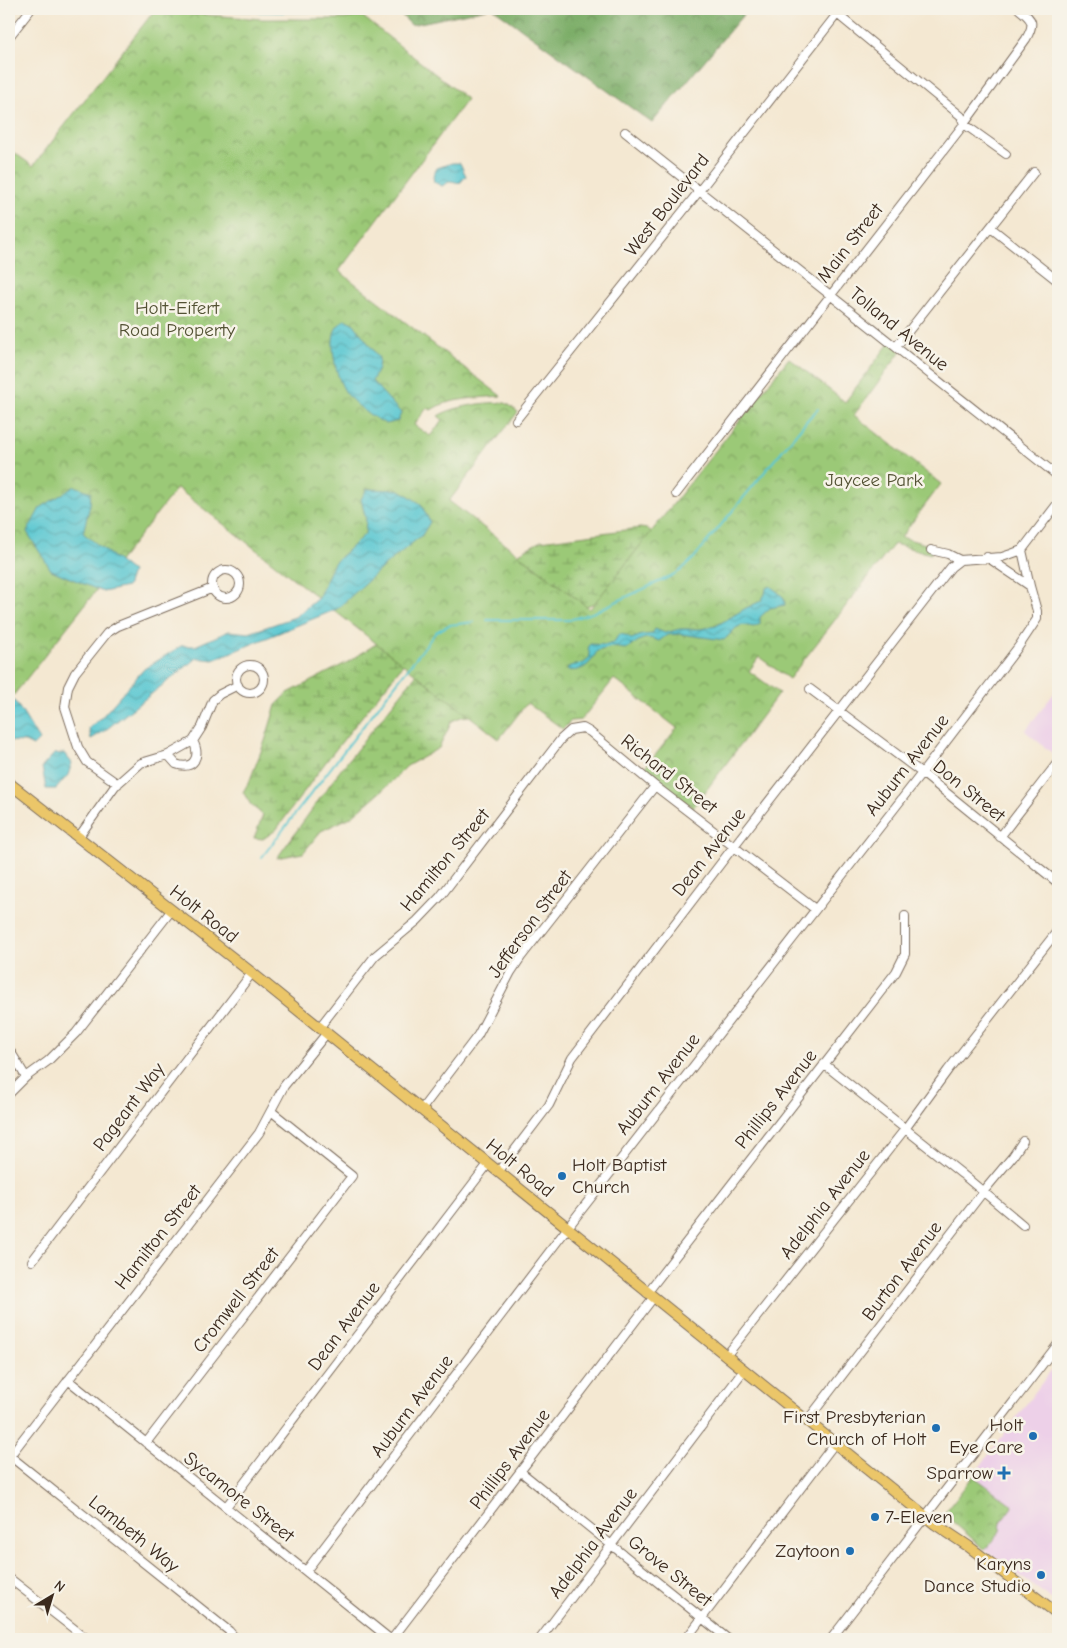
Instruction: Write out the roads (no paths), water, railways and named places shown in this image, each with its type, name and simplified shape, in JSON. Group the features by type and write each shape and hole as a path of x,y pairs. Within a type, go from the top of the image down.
{"main road":[{"name":"Holt Road","path":"9,783 252,973 925,1516 1058,1614"}],"street":[{"path":"9,37 31,9"},
{"name":"Main Street","path":"676,494 964,124 1031,31 1032,21 1019,9"},
{"path":"839,11 961,116 964,124 1006,154"},
{"name":"West Boulevard","path":"516,420 700,190 839,11"},
{"name":"Tolland Avenue","path":"625,132 1058,476"},
{"path":"896,347 1034,172"},
{"path":"991,228 1058,281"},
{"path":"931,550 948,554 960,560 1002,557 1022,550 1058,503"},
{"path":"1022,550 1030,586"},
{"path":"987,557 1030,586"},
{"name":"Dean Avenue","path":"498,1172 549,1105 572,1058 951,567 960,560"},
{"name":"Auburn Avenue","path":"306,1571 567,1228 1019,646 1037,619 1037,611 1030,586"},
{"path":"118,784 87,762 78,747 65,707 68,686 75,673 107,633 118,626 213,588"},
{"path":"78,838 118,784 141,763 168,755 193,741 202,727 214,700 220,694 238,685"},
{"name":"Don Street","path":"810,689 922,773 1058,883"},
{"name":"Richard Street","path":"571,730 583,728 590,732 655,786 815,910"},
{"name":"Hamilton Street","path":"9,1456 259,1133 284,1086 375,956 417,921 440,897 561,739 571,730"},
{"path":"168,755 176,764 187,766 192,763 197,752 193,741"},
{"path":"1000,837 1058,762"},
{"name":"Jefferson Street","path":"421,1110 478,1035 511,972 521,957 655,786"},
{"path":"9,1094 26,1077 48,1061 76,1033 172,911"},
{"name":"Phillips Avenue","path":"391,1639 521,1472 650,1295 824,1064 893,976 902,963 905,954 905,916"},
{"name":"Adelphia Avenue","path":"726,1356 905,1129 948,1070 1058,930"},
{"name":"Pageant Way","path":"32,1261 252,973"},
{"path":"9,1049 26,1077"},
{"path":"824,1064 1023,1225"},
{"name":"Cromwell Street","path":"146,1443 352,1176 271,1111"},
{"name":"Burton Avenue","path":"807,1421 1023,1141"},
{"name":"Dean Avenue","path":"226,1507 488,1164"},
{"path":"831,1639 1058,1344"},
{"name":"Adelphia Avenue","path":"540,1639 744,1370"},
{"name":"Sycamore Street","path":"68,1380 391,1639"},
{"path":"686,1639 835,1444"},
{"name":"Lambeth Way","path":"9,1456 229,1631 236,1639"},
{"name":"Grove Street","path":"521,1472 728,1639"},
{"path":"10,1580 87,1639"}],"water":[{"path":"452,163 460,163 466,176 460,183 451,181 442,186 434,182 433,176 437,168"},
{"path":"345,319 354,324 379,358 378,369 372,381 401,413 398,421 386,424 375,418 355,403 343,388 335,363 333,337 336,329"},
{"path":"75,486 91,492 90,505 83,533 132,572 127,587 103,592 51,570 27,532 40,508"},
{"path":"367,489 400,490 421,504 430,522 422,535 384,566 337,609 213,660 197,658 103,732 91,739 89,728 101,718 144,669 181,646 195,646 229,631 249,633 295,617 318,598 334,563 365,534 366,520 361,499"},
{"path":"770,586 782,596 785,605 770,608 760,617 760,624 754,627 742,625 736,628 724,640 680,634 667,635 659,641 645,638 626,649 612,647 597,651 592,660 582,669 567,670 568,667 586,662 590,656 588,649 590,644 607,645 614,642 619,634 631,639 652,634 655,629 665,633 680,629 700,629 716,626 761,601 766,588"},
{"path":"9,695 21,710 39,740 33,746 25,742 9,741"},
{"path":"64,753 72,763 68,775 56,789 46,789 42,767 54,754"}],"waterway":[{"path":"193,9 301,12 365,9"},
{"path":"487,620 569,620 592,613 680,571 693,559 818,409"},
{"path":"262,857 436,632 449,625 474,622"}],"place":[{"name":"Holt Baptist Church","path":"562,1176"},
{"name":"First Presbyterian Church of Holt","path":"936,1428"},
{"name":"Holt Eye Care","path":"1033,1436"},
{"name":"Sparrow","path":"1004,1473"},
{"name":"7-Eleven","path":"875,1517"},
{"name":"Zaytoon","path":"850,1551"},
{"name":"Karyns Dance Studio","path":"1041,1575"}],"park label":[{"name":"Holt-Eifert Road Property","path":"177,319"},
{"name":"Jaycee Park","path":"874,480"}]}
